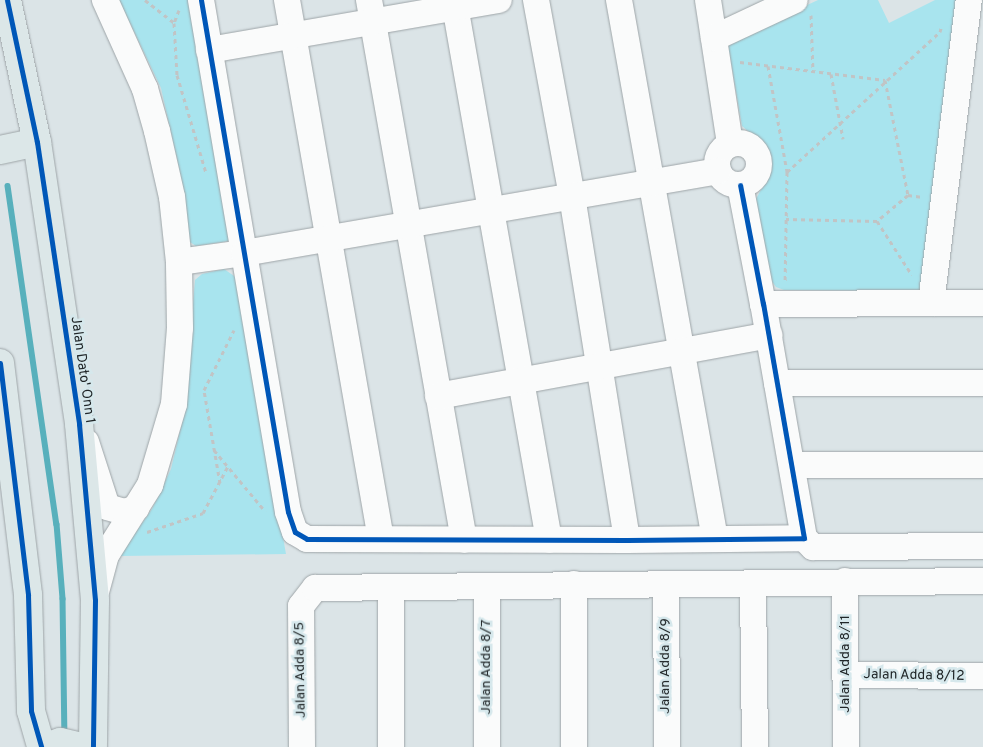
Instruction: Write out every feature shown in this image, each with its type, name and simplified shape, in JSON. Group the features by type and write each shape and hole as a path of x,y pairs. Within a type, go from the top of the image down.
{"main road":[{"name":"Jalan Dato' Onn 1","path":"7,0 37,142 79,424 95,600 93,747"},
{"path":"0,150 37,142"},
{"path":"0,363 28,595 31,712 41,747"},
{"path":"45,747 60,742 82,747"}],"street":[{"path":"18,0 20,10 18,45"},
{"path":"95,600 106,555 150,485 174,404 180,328 178,262 172,197 157,131 145,89 105,0"},
{"path":"200,0 290,519 295,532 307,539 627,540 804,538"},
{"path":"287,0 381,539"},
{"path":"209,50 294,36 371,11 499,0"},
{"path":"536,0 572,196 627,540"},
{"path":"619,0 715,539"},
{"path":"708,0 730,144"},
{"path":"931,303 969,0"},
{"path":"454,4 549,540"},
{"path":"716,49 803,6"},
{"path":"371,11 464,540"},
{"path":"178,262 244,253 651,182 729,178 751,180 756,174 757,156 746,145 730,144"},
{"path":"730,144 719,156 729,178 774,304 769,335 804,538 813,547 983,546"},
{"path":"774,304 983,302"},
{"path":"438,396 769,335"},
{"path":"778,383 983,383"},
{"path":"79,424 108,507 125,512 136,508"},
{"path":"792,464 983,465"},
{"path":"391,747 390,589 574,584 753,585 846,581 983,581"},
{"name":"Jalan Adda 8/11","path":"846,581 846,747"},
{"path":"574,584 574,747"},
{"name":"Jalan Adda 8/9","path":"666,585 667,747"},
{"path":"753,585 755,747"},
{"name":"Jalan Adda 8/7","path":"487,587 487,747"},
{"name":"Jalan Adda 8/5","path":"302,747 301,606 315,588 390,589"},
{"name":"Jalan Adda 8/12","path":"846,675 983,676"}],"path":[{"path":"144,0 174,23 177,74 207,176 233,190"},
{"path":"803,6 813,71"},
{"path":"787,172 885,80 940,32 942,24"},
{"path":"716,49 768,66 885,80"},
{"path":"768,66 787,172 786,219 774,304"},
{"path":"831,74 843,139"},
{"path":"786,219 877,221 908,195 885,80"},
{"path":"877,221 931,303"},
{"path":"220,483 204,390 236,326"},
{"path":"214,450 272,520 290,519"},
{"path":"114,543 203,513 228,466"}],"shaded area":[{"path":"119,0 188,0 229,241 196,246 190,242 180,173 161,88"},
{"path":"818,0 878,0 889,23 935,0 958,0 921,289 918,291 784,290 776,287 771,280 755,201 769,174 768,158 764,145 742,126 728,46 732,40"},
{"path":"224,269 237,278 286,554 119,556 152,509 171,469 184,414 195,280 202,274"}],"waterway":[{"path":"8,186 57,524 63,599 65,735"}],"cycle path":[{"path":"7,0 37,142 79,424 95,600 93,747"},
{"path":"201,0 288,512 295,532 307,539 627,540 804,538 740,185"},
{"path":"0,363 28,595 31,711 41,747"}]}
